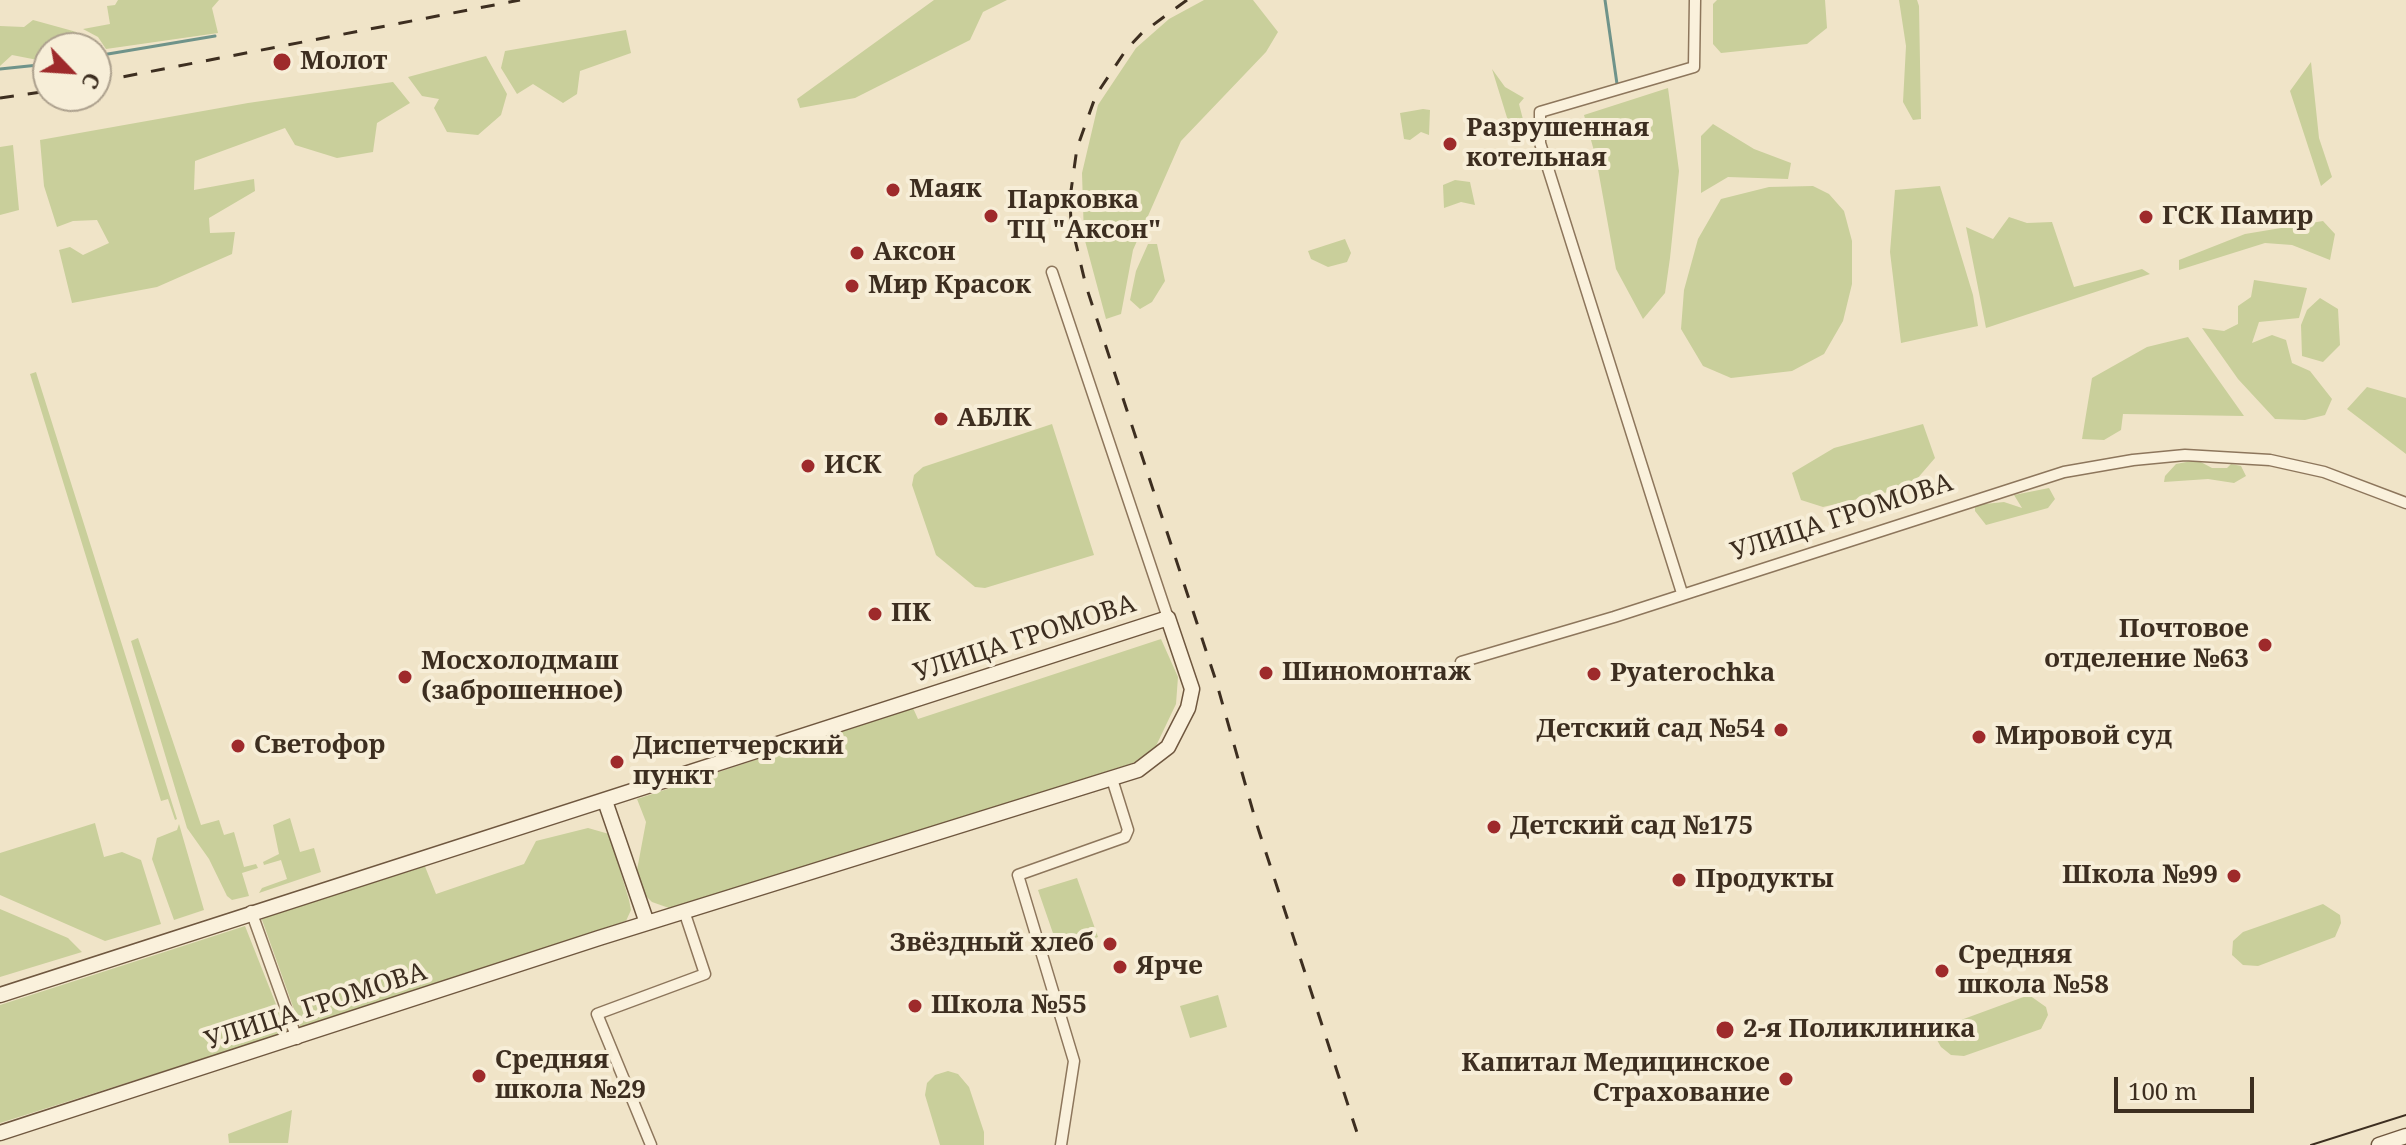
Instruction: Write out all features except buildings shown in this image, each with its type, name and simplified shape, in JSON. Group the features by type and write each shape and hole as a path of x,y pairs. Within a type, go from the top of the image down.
{"street":[{"path":"1682,593 1540,143 1540,112 1694,67 1695,0"},
{"path":"1052,272 1168,618"},
{"name":"УЛИЦА ГРОМОВА","path":"1461,662 2064,472 2185,455 2245,457 2324,472 2406,503"},
{"name":"УЛИЦА ГРОМОВА","path":"0,995 251,911 605,801 1168,618 1192,689 1192,697 1168,747 1138,770 684,911 0,1133"},
{"path":"1061,1145 1074,1061 1018,875 1125,837 1128,830 1112,779"},
{"path":"605,801 647,923"},
{"path":"251,911 297,1039"},
{"path":"651,1145 597,1014 705,974 684,911"},
{"path":"2379,1145 2406,1136"}],"green space":[{"path":"118,0 219,0 212,8 218,33 112,48 112,32 89,32 83,29 110,24 107,6 115,5"},
{"path":"934,0 1007,0 983,12 970,40 855,98 800,108 797,99"},
{"path":"1204,0 1253,0 1278,32 1266,52 1181,141 1133,250 1121,314 1106,319 1084,237 1082,173 1098,105 1136,48 1169,19"},
{"path":"1717,0 1825,0 1827,28 1807,44 1721,53 1713,44 1713,4"},
{"path":"1899,0 1917,0 1919,6 1921,119 1913,120 1903,102 1906,46"},
{"path":"33,20 75,32 32,32 32,59 12,55 0,66 0,26 24,27"},
{"path":"626,30 631,53 580,71 577,94 563,103 533,84 517,94 501,68 505,51"},
{"path":"486,56 507,94 501,115 478,135 447,132 434,108 439,99 422,96 408,77"},
{"path":"2311,62 2319,138 2332,177 2321,186 2290,91"},
{"path":"1492,69 1505,87 1524,98 1519,104 1526,131 1513,137"},
{"path":"393,82 410,103 377,123 373,152 337,158 295,145 285,128 195,161 194,190 254,179 255,191 209,218 210,233 235,232 232,254 157,287 72,303 59,250 70,247 83,255 109,243 97,220 73,221 57,227 44,186 40,140 248,103"},
{"path":"1668,88 1679,171 1670,258 1665,293 1643,319 1616,269 1596,158 1584,115"},
{"path":"1430,110 1429,135 1421,132 1410,140 1404,139 1400,113"},
{"path":"1713,124 1754,149 1791,163 1788,179 1728,177 1701,193 1701,136"},
{"path":"13,145 19,210 0,215 0,147"},
{"path":"1455,180 1470,182 1475,205 1461,202 1444,208 1443,185"},
{"path":"1813,186 1829,194 1844,211 1852,241 1852,284 1843,321 1824,354 1792,371 1731,378 1703,366 1681,329 1684,290 1698,239 1721,199 1769,187"},
{"path":"1940,186 1973,295 1978,326 1901,343 1890,252 1895,190"},
{"path":"2009,217 2027,223 2052,222 2074,287 2142,269 2150,274 1986,328 1966,227 1993,239"},
{"path":"2323,221 2335,234 2330,260 2292,245 2265,243 2179,270 2179,260 2245,234"},
{"path":"1345,239 1351,253 1347,262 1328,267 1311,259 1308,251"},
{"path":"1148,244 1157,244 1165,281 1152,302 1140,309 1130,300 1136,271"},
{"path":"2254,280 2307,288 2299,318 2259,322 2252,343 2272,335 2286,340 2292,363 2310,371 2332,399 2325,415 2305,420 2275,419 2238,379 2202,328 2224,331 2238,324 2238,306 2251,297"},
{"path":"2320,298 2338,309 2340,345 2323,362 2302,356 2301,325 2307,310"},
{"path":"2188,337 2244,416 2123,414 2121,430 2104,440 2082,439 2092,378 2147,347"},
{"path":"36,372 175,820 168,799 161,801 30,374"},
{"path":"2367,387 2406,398 2406,454 2347,409"},
{"path":"1052,424 1094,555 985,588 975,587 936,555 912,485 914,475 923,467"},
{"path":"1923,424 1935,458 1910,487 1823,507 1801,500 1792,473 1834,448"},
{"path":"2197,460 2212,468 2227,468 2231,464 2241,466 2246,476 2234,483 2208,479 2164,482 2165,476 2176,464"},
{"path":"2049,488 2055,499 2048,508 1986,525 1975,511 1975,505 2004,502 2022,508 2014,495"},
{"path":"138,638 201,825 219,820 224,835 234,832 244,867 256,864 258,868 242,873 249,896 232,900 227,896 209,859 187,828 131,641"},
{"path":"1161,639 1178,677 1176,704 1156,746 1133,763 722,894 669,908 652,902 642,892 637,870 646,822 637,799 913,708 918,719"},
{"path":"290,818 300,852 314,848 321,872 259,893 262,888 287,879 281,860 264,865 263,862 279,854 273,825"},
{"path":"95,823 104,857 122,852 141,860 161,924 105,941 0,895 0,853"},
{"path":"179,824 204,910 174,920 152,859 157,838 177,830"},
{"path":"588,828 609,834 631,910 626,921 301,1029 261,917 424,864 436,894 524,864 536,841"},
{"path":"1077,878 1098,937 1063,949 1055,939 1038,890"},
{"path":"2323,904 2340,915 2341,923 2335,937 2258,966 2243,965 2232,955 2233,941 2243,932"},
{"path":"0,909 68,938 82,952 0,977"},
{"path":"245,926 287,1032 0,1123 0,1005"},
{"path":"1218,995 1227,1027 1190,1038 1180,1006"},
{"path":"2029,995 2046,1007 2048,1015 2041,1029 1964,1056 1951,1055 1937,1040 1943,1028 1950,1024"},
{"path":"948,1071 958,1074 969,1087 984,1132 984,1145 940,1145 925,1095 927,1083 935,1075"},
{"path":"292,1110 288,1143 229,1143 228,1134"}],"waterway":[{"path":"1605,0 1617,84"},
{"path":"112,53 215,36"},
{"path":"0,69 32,66"}],"tram line":[{"path":"2311,1145 2406,1115"}],"railway":[{"path":"112,79 520,0"},
{"path":"1187,0 1142,33 1126,50 1096,95 1077,148 1070,198 1071,223 1086,286 1216,681 1256,822 1361,1145"},
{"path":"0,98 32,93"}],"place":[{"name":"Молот","path":"282,62"},
{"name":"Разрушенная котельная","path":"1450,144"},
{"name":"Маяк","path":"893,190"},
{"name":"Парковка ТЦ \"Аксон\"","path":"991,216"},
{"name":"ГСК Памир","path":"2146,217"},
{"name":"Аксон","path":"857,253"},
{"name":"Мир Красок","path":"852,286"},
{"name":"АБЛК","path":"941,419"},
{"name":"ИСК","path":"808,466"},
{"name":"ПК","path":"875,614"},
{"name":"Почтовое отделение №63","path":"2265,645"},
{"name":"Шиномонтаж","path":"1266,673"},
{"name":"Pyaterochka","path":"1594,674"},
{"name":"Мосхолодмаш (заброшенное)","path":"405,677"},
{"name":"Детский сад №54","path":"1781,730"},
{"name":"Мировой суд","path":"1979,737"},
{"name":"Светофор","path":"238,746"},
{"name":"Диспетчерский пункт","path":"617,762"},
{"name":"Детский сад №175","path":"1494,827"},
{"name":"Школа №99","path":"2234,876"},
{"name":"Продукты","path":"1679,880"},
{"name":"Звёздный хлеб","path":"1110,944"},
{"name":"Ярче","path":"1120,967"},
{"name":"Средняя школа №58","path":"1942,971"},
{"name":"Школа №55","path":"915,1006"},
{"name":"2-я Поликлиника","path":"1725,1030"},
{"name":"Средняя школа №29","path":"479,1076"},
{"name":"Капитал Медицинское Страхование","path":"1786,1079"}]}
